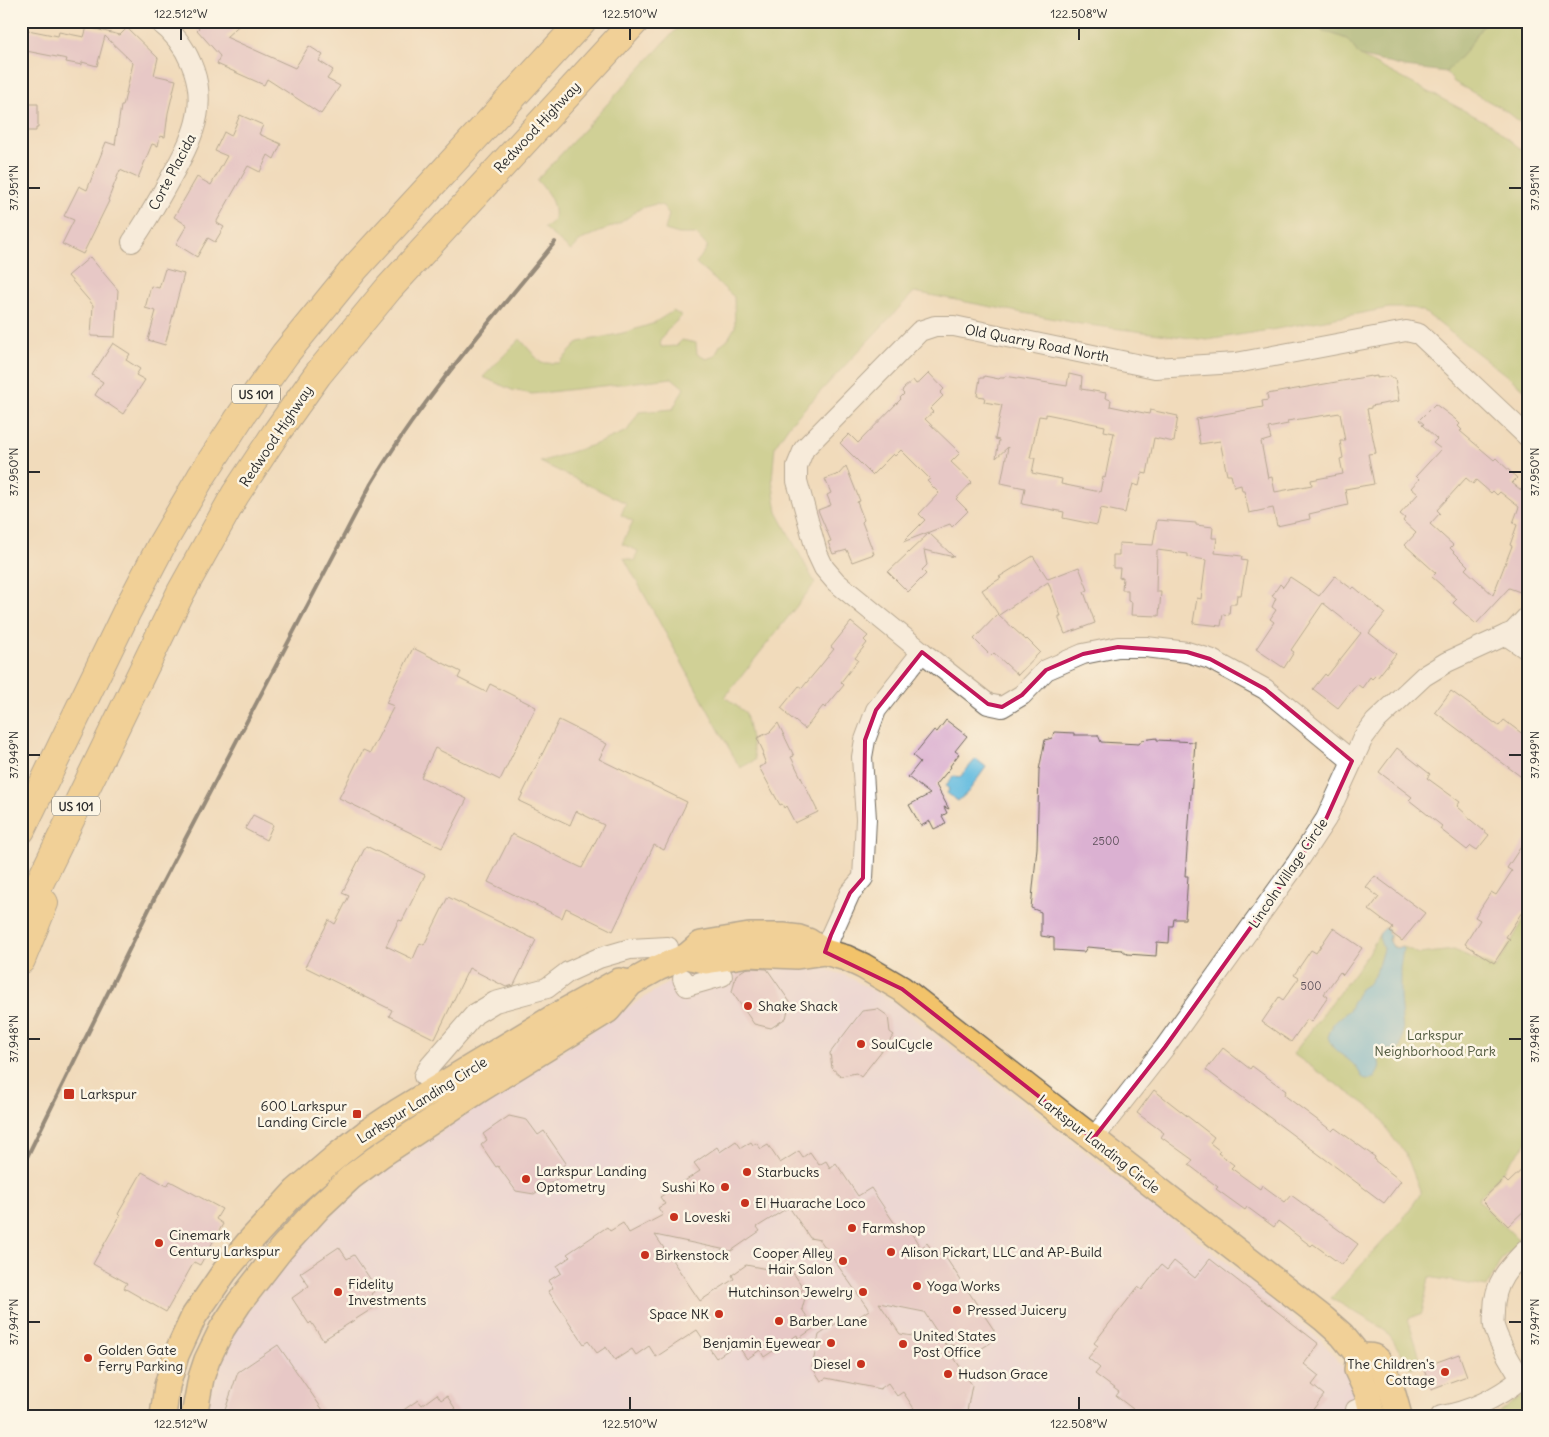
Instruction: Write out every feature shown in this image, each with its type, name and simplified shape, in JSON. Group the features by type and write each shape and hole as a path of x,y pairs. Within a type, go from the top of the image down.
{"highway":[{"name":"US 101","path":"21,830 163,542 201,477 247,406 296,339 356,266 582,21"},
{"name":"Redwood Highway","path":"21,921 176,600 221,519 255,464 318,374 388,288 635,21"},
{"path":"21,960 132,691"}],"main road":[{"name":"Larkspur Landing Circle","path":"194,1416 201,1378 215,1343 239,1303 281,1249 324,1202 367,1165 482,1088 608,1010 631,983 658,968 679,961 706,961 749,954 796,956 825,952 846,958 863,966 902,989 1324,1319 1346,1339 1359,1356 1373,1357 1378,1360 1389,1382 1399,1416"},
{"name":"Larkspur Landing Circle","path":"162,1416 167,1386 176,1356 185,1333 204,1300 225,1271 261,1228 317,1172 384,1121 580,1002 619,981 631,983"},
{"path":"261,1228 281,1249"},
{"path":"176,1356 185,1360 186,1368 176,1416"},
{"path":"1359,1356 1357,1370 1367,1392 1364,1413"}],"street":[{"name":"Corte Placida","path":"132,242 155,207 187,150 193,135 199,107 197,80 187,54 172,34 158,21"},
{"name":"Old Quarry Road North","path":"1352,761 1265,689 1210,659 1187,652 1146,647 1118,647 1083,654 1046,670 1022,694 1002,707 988,704 836,582 824,568 816,553 797,481 798,466 804,449 920,331 935,326 954,326 1155,368 1236,364 1406,331 1419,334 1528,437"},
{"path":"1506,635 1513,632 1528,616"},
{"path":"1506,635 1528,650"},
{"name":"Lincoln Village Circle","path":"1093,1139 1165,1047 1298,863 1326,819 1352,761 1375,722 1424,676 1447,662 1506,635"},
{"path":"825,952 850,893 863,878 866,819 862,757 865,740 876,710 922,652"},
{"path":"424,1076 430,1066 475,1014 495,1002 547,988 568,972 599,958 630,949 679,961 687,986 722,976"},
{"path":"1441,1416 1485,1403 1502,1394 1524,1376 1502,1344 1494,1326 1494,1298 1501,1279 1510,1265 1528,1248"}],"highlighted area":[{"path":"1118,647 1187,652 1210,659 1265,689 1352,761 1326,819 1297,863 1165,1047 1093,1139 902,989 825,952 850,893 863,878 865,740 876,710 922,652 988,704 1002,707 1022,695 1046,670 1083,654"}],"shaded area":[{"path":"795,963 823,968 847,976 893,1002 1235,1269 1322,1341 1353,1380 1366,1416 203,1416 211,1380 231,1333 281,1266 326,1219 358,1190 467,1114 666,984 696,971 720,965"}],"green space":[{"path":"684,21 1296,21 1347,39 1360,56 1492,125 1528,155 1528,392 1423,311 1412,308 1389,308 1207,340 1081,324 914,292 790,424 775,446 772,479 777,512 815,583 725,697 746,713 755,760 740,768 624,558 634,561 638,551 622,544 633,521 621,515 626,503 540,462 596,444 627,431 639,412 673,409 684,388 672,378 532,394 512,390 483,377 520,339 541,363 559,363 579,342 623,333 652,324 673,311 682,316 660,340 661,347 676,346 682,340 696,343 697,354 706,359 715,356 720,345 728,339 735,327 734,297 696,263 708,247 696,234 679,234 665,230 669,214 663,206 656,204 641,208 620,223 581,240 571,251 544,228 554,220 554,208 548,194 537,180"},
{"path":"1296,21 1486,21 1465,52 1446,72 1405,67 1360,56 1347,39"},
{"path":"1486,21 1528,21 1528,129 1508,112 1454,82 1446,72 1465,52"},
{"name":"Larkspur Neighborhood Park","path":"1528,912 1528,1141 1478,1200 1521,1242 1501,1260 1487,1287 1429,1277 1422,1313 1408,1319 1422,1364 1410,1368 1384,1329 1331,1298 1400,1223 1421,1193 1406,1154 1389,1133 1378,1113 1293,1054 1369,953 1380,933 1385,928 1389,930 1387,933 1390,935 1391,943 1397,948 1402,946 1419,954 1454,950 1496,968"},
{"path":"1528,1391 1528,1416 1491,1416 1500,1412"}],"water":[{"path":"976,759 986,767 968,792 958,801 947,793 949,790 946,785 954,776 960,777"},
{"path":"1385,928 1389,930 1387,933 1390,935 1389,940 1393,947 1402,946 1403,949 1400,968 1400,997 1403,1033 1400,1048 1394,1052 1390,1049 1380,1050 1378,1058 1379,1069 1374,1078 1366,1079 1362,1077 1351,1062 1333,1047 1328,1037 1333,1024 1349,1010 1360,989 1369,983 1376,973 1383,949 1379,937"}],"building":[{"path":"193,21 244,21 226,37 295,68 309,46 323,55 319,61 333,70 327,79 340,86 321,114 267,79 264,85 217,64 220,56 197,30 199,28"},
{"path":"87,27 120,35 127,28 158,58 154,75 176,80 168,113 165,137 160,136 158,146 152,144 138,178 120,170 109,201 83,254 62,244 74,220 64,216 79,186 87,190 106,142 115,145 121,106 123,106 133,63 105,36 97,66 82,62 82,65 66,62 67,59 21,50 21,31 27,32 28,30 58,36 59,32 84,37"},
{"path":"21,104 38,104 38,128 36,128 36,131 21,131"},
{"path":"240,115 263,125 259,134 281,144 274,159 268,155 260,172 248,166 217,221 217,223 224,227 215,242 208,238 197,257 176,244 187,225 174,217 197,177 211,185 227,156 215,151 224,132 231,136"},
{"path":"90,257 118,290 115,337 91,336 93,305 68,276"},
{"path":"165,269 184,274 165,345 148,340 156,311 145,308 151,286 159,288"},
{"path":"113,343 130,354 126,360 140,369 136,375 145,380 123,414 95,395 103,382 92,375"},
{"path":"929,373 944,389 940,393 943,396 930,409 933,412 925,419 960,453 951,462 972,482 956,499 968,511 952,527 950,524 903,542 925,520 919,514 939,493 927,481 930,479 901,450 895,456 893,454 872,475 840,443 849,434 858,443 901,399 904,394 902,392 903,389 913,380 916,384 920,382"},
{"path":"1069,374 1082,377 1081,389 1106,393 1105,398 1111,400 1110,406 1149,414 1150,410 1178,416 1174,442 1154,438 1147,474 1142,473 1139,486 1133,484 1125,513 1101,508 1097,525 1063,518 1064,512 1022,504 1025,488 1001,483 1008,447 996,458 999,440 995,439 1002,405 984,402 985,397 977,396 980,378 984,378 984,376 999,379 1005,376 1067,386","holes":["1046,414 1105,426 1104,431 1114,433 1105,478 1103,477 1100,492 1061,484 1062,479 1032,473 1035,458 1030,458 1039,416 1046,417"]},
{"path":"1371,376 1377,376 1377,378 1391,376 1391,378 1395,378 1399,401 1371,406 1371,408 1367,409 1376,453 1368,454 1374,484 1345,489 1348,505 1309,514 1310,519 1277,526 1273,508 1249,513 1241,485 1234,487 1231,475 1227,475 1220,441 1200,444 1196,419 1263,407 1262,401 1268,400 1267,394","holes":["1340,413 1345,441 1340,441 1343,458 1340,459 1343,474 1311,480 1312,485 1275,492 1272,477 1268,478 1261,442 1271,439 1268,428 1288,424 1287,421"]},
{"path":"1435,404 1460,424 1458,426 1462,430 1460,431 1494,460 1496,458 1517,478 1512,483 1525,493 1528,488 1528,577 1520,592 1509,588 1476,624 1453,603 1457,599 1432,577 1436,573 1405,545 1416,533 1403,521 1405,518 1400,514 1418,494 1411,488 1419,479 1416,476 1441,449 1433,443 1437,439 1419,420","holes":["1466,478 1473,484 1476,480 1491,493 1493,491 1497,495 1500,492 1519,507 1513,523 1517,525 1510,545 1512,546 1493,595 1465,569 1468,566 1450,548 1453,545 1430,524 1440,513 1437,510"]},
{"path":"846,466 860,501 857,502 864,520 862,522 874,554 852,562 847,550 833,554 828,542 831,541 818,510 831,505 827,495 831,493 825,479 839,474"},
{"path":"1157,520 1196,523 1196,525 1213,527 1212,538 1217,538 1215,553 1242,556 1241,560 1247,561 1241,595 1237,595 1236,604 1230,604 1229,615 1223,614 1221,626 1193,623 1197,598 1201,599 1206,560 1188,557 1188,554 1157,550 1156,592 1161,592 1159,616 1131,615 1132,602 1128,601 1128,590 1122,590 1123,577 1119,578 1120,568 1113,568 1113,555 1119,555 1119,543 1153,545"},
{"path":"929,533 954,557 924,550 927,565 922,570 926,574 908,592 888,572"},
{"path":"1033,556 1048,579 1079,567 1088,590 1084,592 1095,623 1065,634 1059,619 1059,616 1061,616 1048,582 999,615 1040,652 1018,675 994,653 991,656 974,639 998,614 982,590"},
{"path":"1335,576 1352,589 1354,587 1385,613 1369,633 1396,654 1377,678 1375,676 1372,679 1370,677 1362,688 1357,684 1338,708 1313,689 1325,674 1327,676 1361,633 1323,603 1291,650 1294,652 1284,668 1256,649 1274,622 1270,619 1276,610 1272,607 1276,598 1272,596 1280,584 1283,587 1290,577 1319,596"},
{"path":"851,622 868,636 864,640 867,643 855,658 858,660 841,682 844,685 825,708 823,706 805,729 781,708 799,686 802,688 818,669 834,649 831,647"},
{"path":"413,648 461,672 458,678 486,692 490,684 536,707 500,780 435,748 421,777 467,799 442,848 339,798 363,750 370,753 394,706 386,703"},
{"path":"1451,691 1499,726 1504,720 1528,738 1528,782 1435,712"},
{"path":"559,720 607,744 599,759 687,802 664,850 654,845 613,931 566,908 562,918 488,882 512,834 582,868 604,825 576,811 570,825 519,801"},
{"path":"946,720 967,736 955,751 959,754 951,767 936,785 949,809 944,807 947,813 942,816 946,823 934,829 930,821 921,826 909,805 930,794 908,777 920,762 913,756 934,730 937,732"},
{"path":"778,723 794,756 791,757 818,812 795,823 786,806 784,808 782,804 780,805 759,767 766,764 762,754 764,753 757,738 770,732"},
{"path":"1054,732 1074,733 1074,735 1098,735 1101,742 1139,744 1142,740 1157,738 1157,740 1195,742 1185,876 1188,876 1185,919 1174,919 1173,926 1170,926 1169,943 1157,942 1156,956 1127,954 1122,950 1087,947 1084,952 1054,950 1054,938 1041,936 1041,912 1031,908 1037,848 1039,770 1045,740 1052,738"},
{"path":"1397,748 1430,774 1427,778 1460,802 1457,806 1489,835 1477,850 1471,846 1467,850 1440,829 1442,826 1409,800 1412,797 1379,772"},
{"path":"253,815 273,825 266,840 245,829"},
{"path":"1528,836 1528,915 1522,912 1506,937 1510,939 1494,963 1465,944 1480,920 1475,917 1491,892 1496,895 1512,871 1507,868"},
{"path":"366,846 425,875 402,921 399,920 386,946 413,959 420,943 424,945 448,897 536,940 514,985 506,987 469,968 435,1039 389,1016 392,1010 305,967 329,920 335,924 349,896 342,893"},
{"path":"1375,876 1425,913 1402,941 1390,932 1393,928 1369,910 1379,897 1366,887"},
{"path":"1333,928 1362,948 1343,975 1340,972 1324,994 1328,997 1311,1022 1307,1019 1291,1042 1262,1022 1279,997 1283,1000 1299,978 1294,975 1311,950 1316,953"},
{"path":"750,968 767,969 790,1002 786,1018 771,1028 754,1024 732,992 736,975"},
{"path":"878,1009 888,1016 890,1032 894,1035 861,1077 856,1073 841,1076 832,1068 830,1053 862,1011"},
{"path":"1223,1048 1250,1069 1252,1066 1286,1091 1284,1095 1332,1131 1335,1128 1375,1157 1374,1160 1401,1181 1384,1203 1206,1070"},
{"path":"1154,1090 1214,1137 1210,1143 1220,1151 1218,1153 1234,1165 1231,1168 1260,1189 1262,1185 1285,1202 1291,1195 1358,1244 1342,1265 1313,1244 1311,1246 1278,1221 1274,1227 1247,1207 1245,1210 1216,1189 1218,1187 1189,1165 1193,1160 1161,1137 1164,1133 1137,1113"},
{"path":"509,1116 527,1120 538,1135 544,1131 566,1163 560,1168 564,1174 534,1194 516,1191 481,1145 487,1140 483,1134"},
{"path":"736,1141 741,1148 751,1142 753,1145 756,1143 761,1149 768,1145 780,1163 799,1151 803,1157 810,1152 819,1165 826,1161 830,1168 836,1163 858,1196 871,1188 897,1227 904,1222 921,1248 927,1243 936,1256 942,1252 994,1330 992,1342 979,1350 945,1344 924,1312 879,1303 900,1334 943,1341 972,1385 967,1411 960,1416 919,1416 903,1392 897,1396 888,1383 880,1389 826,1378 821,1381 812,1367 819,1335 843,1319 854,1320 869,1310 820,1240 810,1238 789,1207 757,1227 760,1231 731,1251 655,1235 700,1301 734,1279 732,1275 746,1265 794,1274 804,1289 800,1291 805,1298 802,1309 814,1328 801,1337 798,1338 797,1335 764,1357 760,1350 747,1359 737,1344 716,1358 697,1330 656,1357 649,1346 636,1355 632,1349 615,1360 606,1347 597,1353 588,1341 584,1344 548,1291 553,1288 548,1281 561,1273 557,1266 570,1257 567,1254 607,1227 610,1231 623,1223 629,1233 663,1215 658,1208 665,1204 660,1197 700,1171 694,1163 717,1147 720,1152"},
{"path":"1528,1164 1528,1207 1508,1226 1482,1200 1504,1179 1508,1183"},
{"name":"Cinemark Century Larkspur","path":"142,1172 167,1186 170,1181 222,1209 216,1219 223,1224 200,1265 194,1262 166,1312 124,1288 127,1283 93,1264"},
{"name":"Fidelity Investments","path":"339,1247 347,1259 354,1255 377,1289 371,1294 378,1305 323,1340 311,1322 309,1324 292,1298 309,1286 300,1273"},
{"path":"1210,1259 1319,1344 1304,1364 1319,1376 1312,1385 1324,1395 1308,1416 1142,1416 1116,1396 1119,1392 1095,1374 1100,1368 1088,1358 1098,1346 1094,1343 1138,1287 1142,1290 1161,1265 1167,1270 1174,1261 1195,1278"},
{"path":"278,1345 327,1416 223,1416 238,1372"},
{"name":"The Children's Cottage","path":"1459,1354 1467,1376 1431,1389 1423,1367"},
{"path":"437,1394 441,1400 447,1396 460,1416 395,1416 418,1400 422,1405"}],"railway":[{"path":"21,1169 158,891 371,484 435,390 555,242"}],"place":[{"name":"Shake Shack","path":"748,1006"},
{"name":"SoulCycle","path":"861,1044"},
{"name":"Larkspur","path":"69,1094"},
{"name":"600 Larkspur Landing Circle","path":"357,1114"},
{"name":"Starbucks","path":"747,1172"},
{"name":"Larkspur Landing Optometry","path":"526,1179"},
{"name":"Sushi Ko","path":"725,1187"},
{"name":"El Huarache Loco","path":"745,1203"},
{"name":"Loveski","path":"674,1217"},
{"name":"Farmshop","path":"852,1228"},
{"name":"Cinemark Century Larkspur","path":"159,1243"},
{"name":"Alison Pickart, LLC and AP-Build","path":"891,1252"},
{"name":"Birkenstock","path":"645,1255"},
{"name":"Cooper Alley Hair Salon","path":"843,1261"},
{"name":"Yoga Works","path":"917,1286"},
{"name":"Fidelity Investments","path":"338,1292"},
{"name":"Hutchinson Jewelry","path":"863,1292"},
{"name":"Pressed Juicery","path":"957,1310"},
{"name":"Space NK","path":"719,1314"},
{"name":"Barber Lane","path":"779,1321"},
{"name":"Benjamin Eyewear","path":"831,1343"},
{"name":"United States Post Office","path":"903,1344"},
{"name":"Golden Gate Ferry Parking","path":"88,1358"},
{"name":"Diesel","path":"861,1364"},
{"name":"The Children's Cottage","path":"1445,1372"},
{"name":"Hudson Grace","path":"948,1374"}]}
